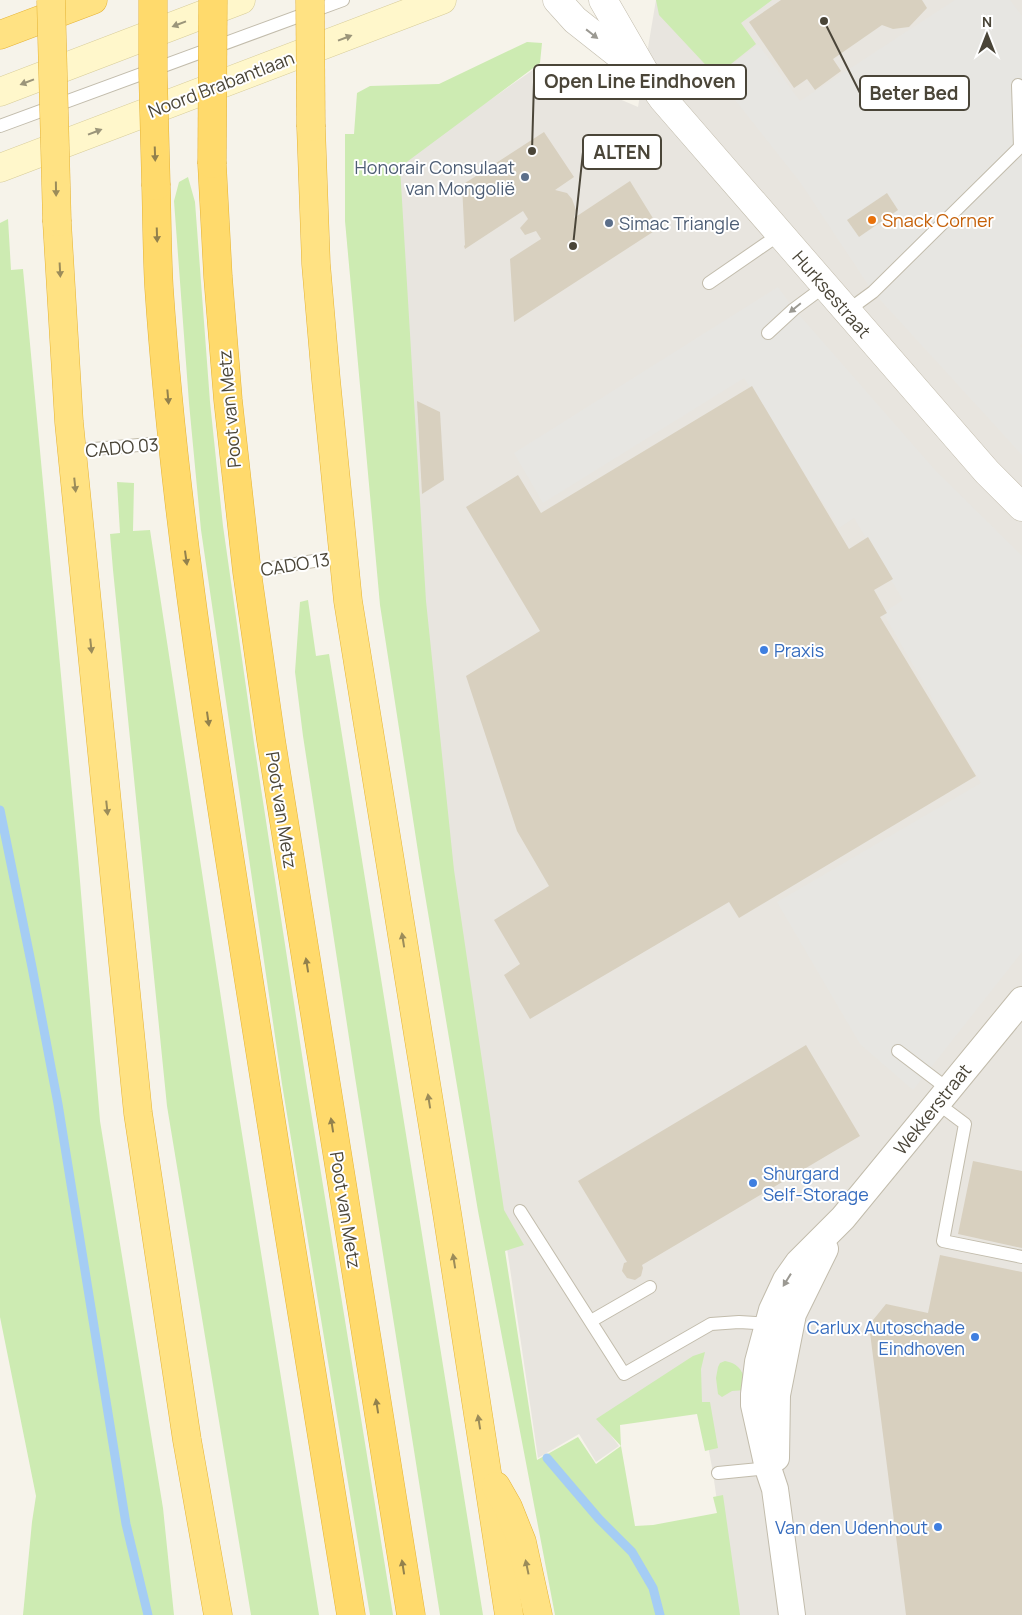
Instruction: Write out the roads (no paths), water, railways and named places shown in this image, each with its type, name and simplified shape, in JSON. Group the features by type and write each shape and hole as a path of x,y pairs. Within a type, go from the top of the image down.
{"highway":[{"path":"52,0 57,222 72,451 138,1113 187,1440 218,1615"},
{"path":"0,35 93,0"},
{"path":"153,0 153,75 159,284 180,518 213,751 264,1082 351,1615"},
{"name":"Poot van Metz","path":"213,0 212,164 218,277 228,400 247,572 274,760 411,1615"},
{"path":"310,0 311,127 316,264 350,611 509,1615"},
{"path":"486,1470 508,1507 522,1542 538,1615"}],"main road":[{"path":"0,92 241,0"},
{"name":"Noord Brabantlaan","path":"0,168 442,0"}],"street":[{"name":"Hurksestraat","path":"557,0 575,20 648,78"},
{"name":"Hurksestraat","path":"603,0 648,78 663,99 987,472 1022,507"},
{"name":"Wekkerstraat","path":"792,1615 773,1475 779,1325 798,1300 843,1218 1022,1000"}],"lane":[{"name":"Noord Brabantlaan","path":"0,126 343,0"},
{"path":"847,311 873,292 1021,146 1018,85"},
{"path":"709,283 780,234"},
{"path":"768,333 794,309 825,286"},
{"name":"CADO 03","path":"72,451 172,442"},
{"name":"CADO 13","path":"247,572 344,556"},
{"path":"898,1051 942,1096 965,1124 942,1241 1022,1257"},
{"path":"520,1211 624,1374 711,1324 739,1322 779,1325"},
{"path":"591,1321 650,1287"},
{"path":"718,1473 773,1475"}],"waterway":[{"path":"0,810 58,1104 126,1524 148,1615"},
{"path":"547,1458 599,1519 632,1552 653,1588 660,1615"}],"place":[{"name":"Beter Bed","path":"824,21"},
{"name":"Open Line Eindhoven","path":"532,151"},
{"name":"Honorair Consulaat van Mongolië","path":"525,177"},
{"name":"Snack Corner","path":"872,220"},
{"name":"Simac Triangle","path":"609,223"},
{"name":"ALTEN","path":"573,246"},
{"name":"Praxis","path":"764,650"},
{"name":"Shurgard Self-Storage","path":"753,1183"},
{"name":"Carlux Autoschade Eindhoven","path":"975,1337"},
{"name":"Van den Udenhout","path":"938,1527"}]}
